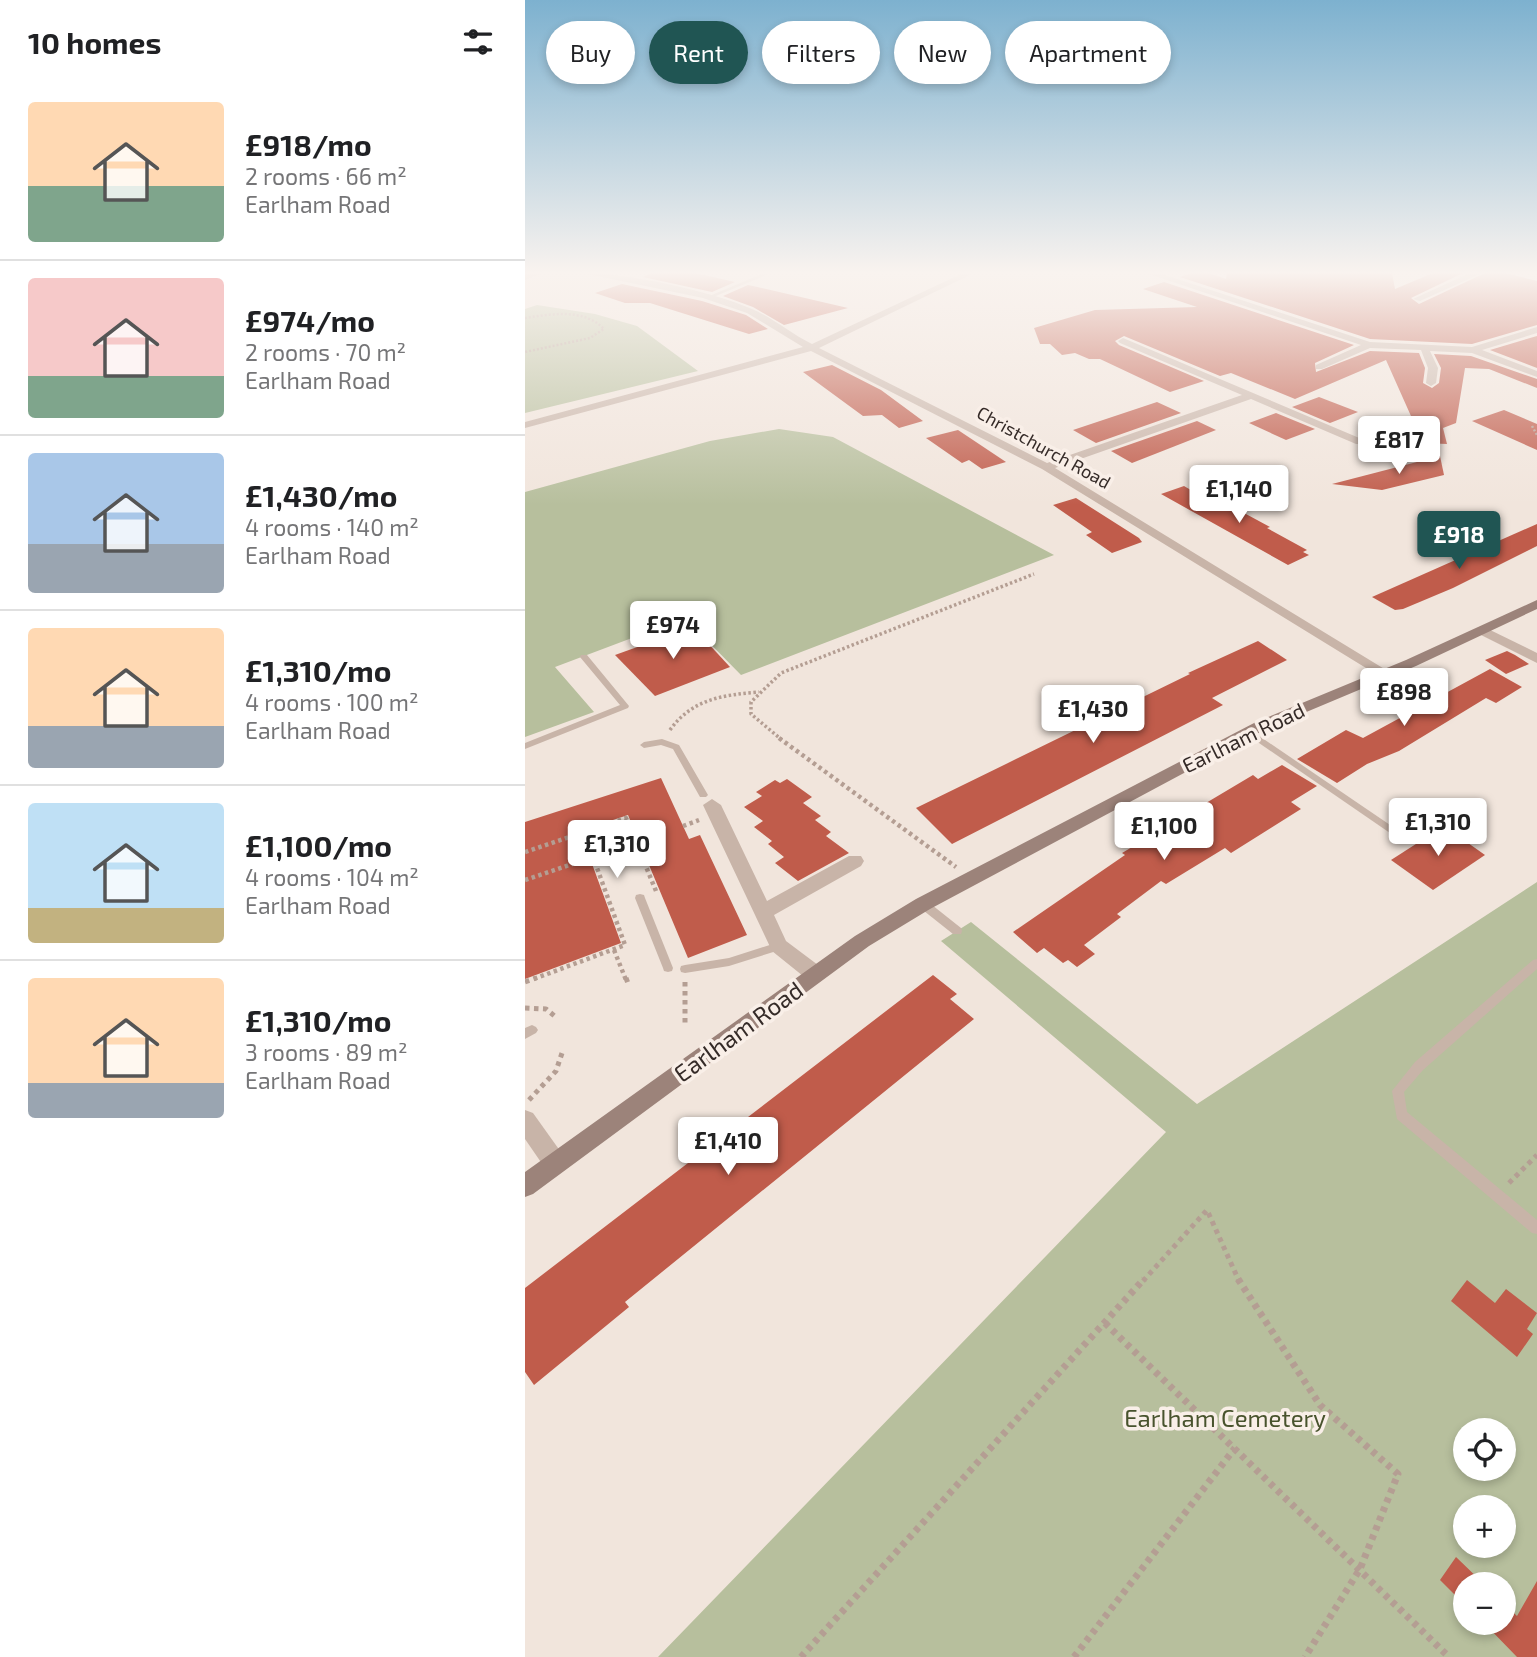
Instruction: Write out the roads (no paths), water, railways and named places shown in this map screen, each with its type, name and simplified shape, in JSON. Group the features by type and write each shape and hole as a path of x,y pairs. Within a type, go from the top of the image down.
{"main road":[{"name":"Earlham Road","path":"525,1186 815,974 862,941 923,904 1249,732 1484,631 1537,604"}],"street":[{"path":"525,425 803,350"},
{"name":"Christchurch Road","path":"817,350 1046,467 1384,673"},
{"path":"1144,350 1360,442"},
{"path":"1319,367 1357,350"},
{"path":"1426,350 1433,368 1431,383"},
{"path":"1474,350 1537,374"},
{"path":"1046,467 1250,396"},
{"path":"1484,631 1537,659"},
{"name":"Earlham Road","path":"708,800 779,946 815,974"},
{"path":"763,912 855,861"},
{"path":"525,1120 555,1163"}],"lane":[{"path":"525,746 625,706 613,688 604,684 584,657"},
{"path":"1249,732 1394,831"},
{"path":"645,745 662,742 676,747 708,800"},
{"path":"641,898 668,968"},
{"path":"923,904 957,930"},
{"path":"685,969 729,962 779,946"},
{"path":"1537,962 1419,1066 1398,1091 1401,1115 1537,1228"}],"park label":[{"name":"Earlham Cemetery","path":"1225,1417"}]}
